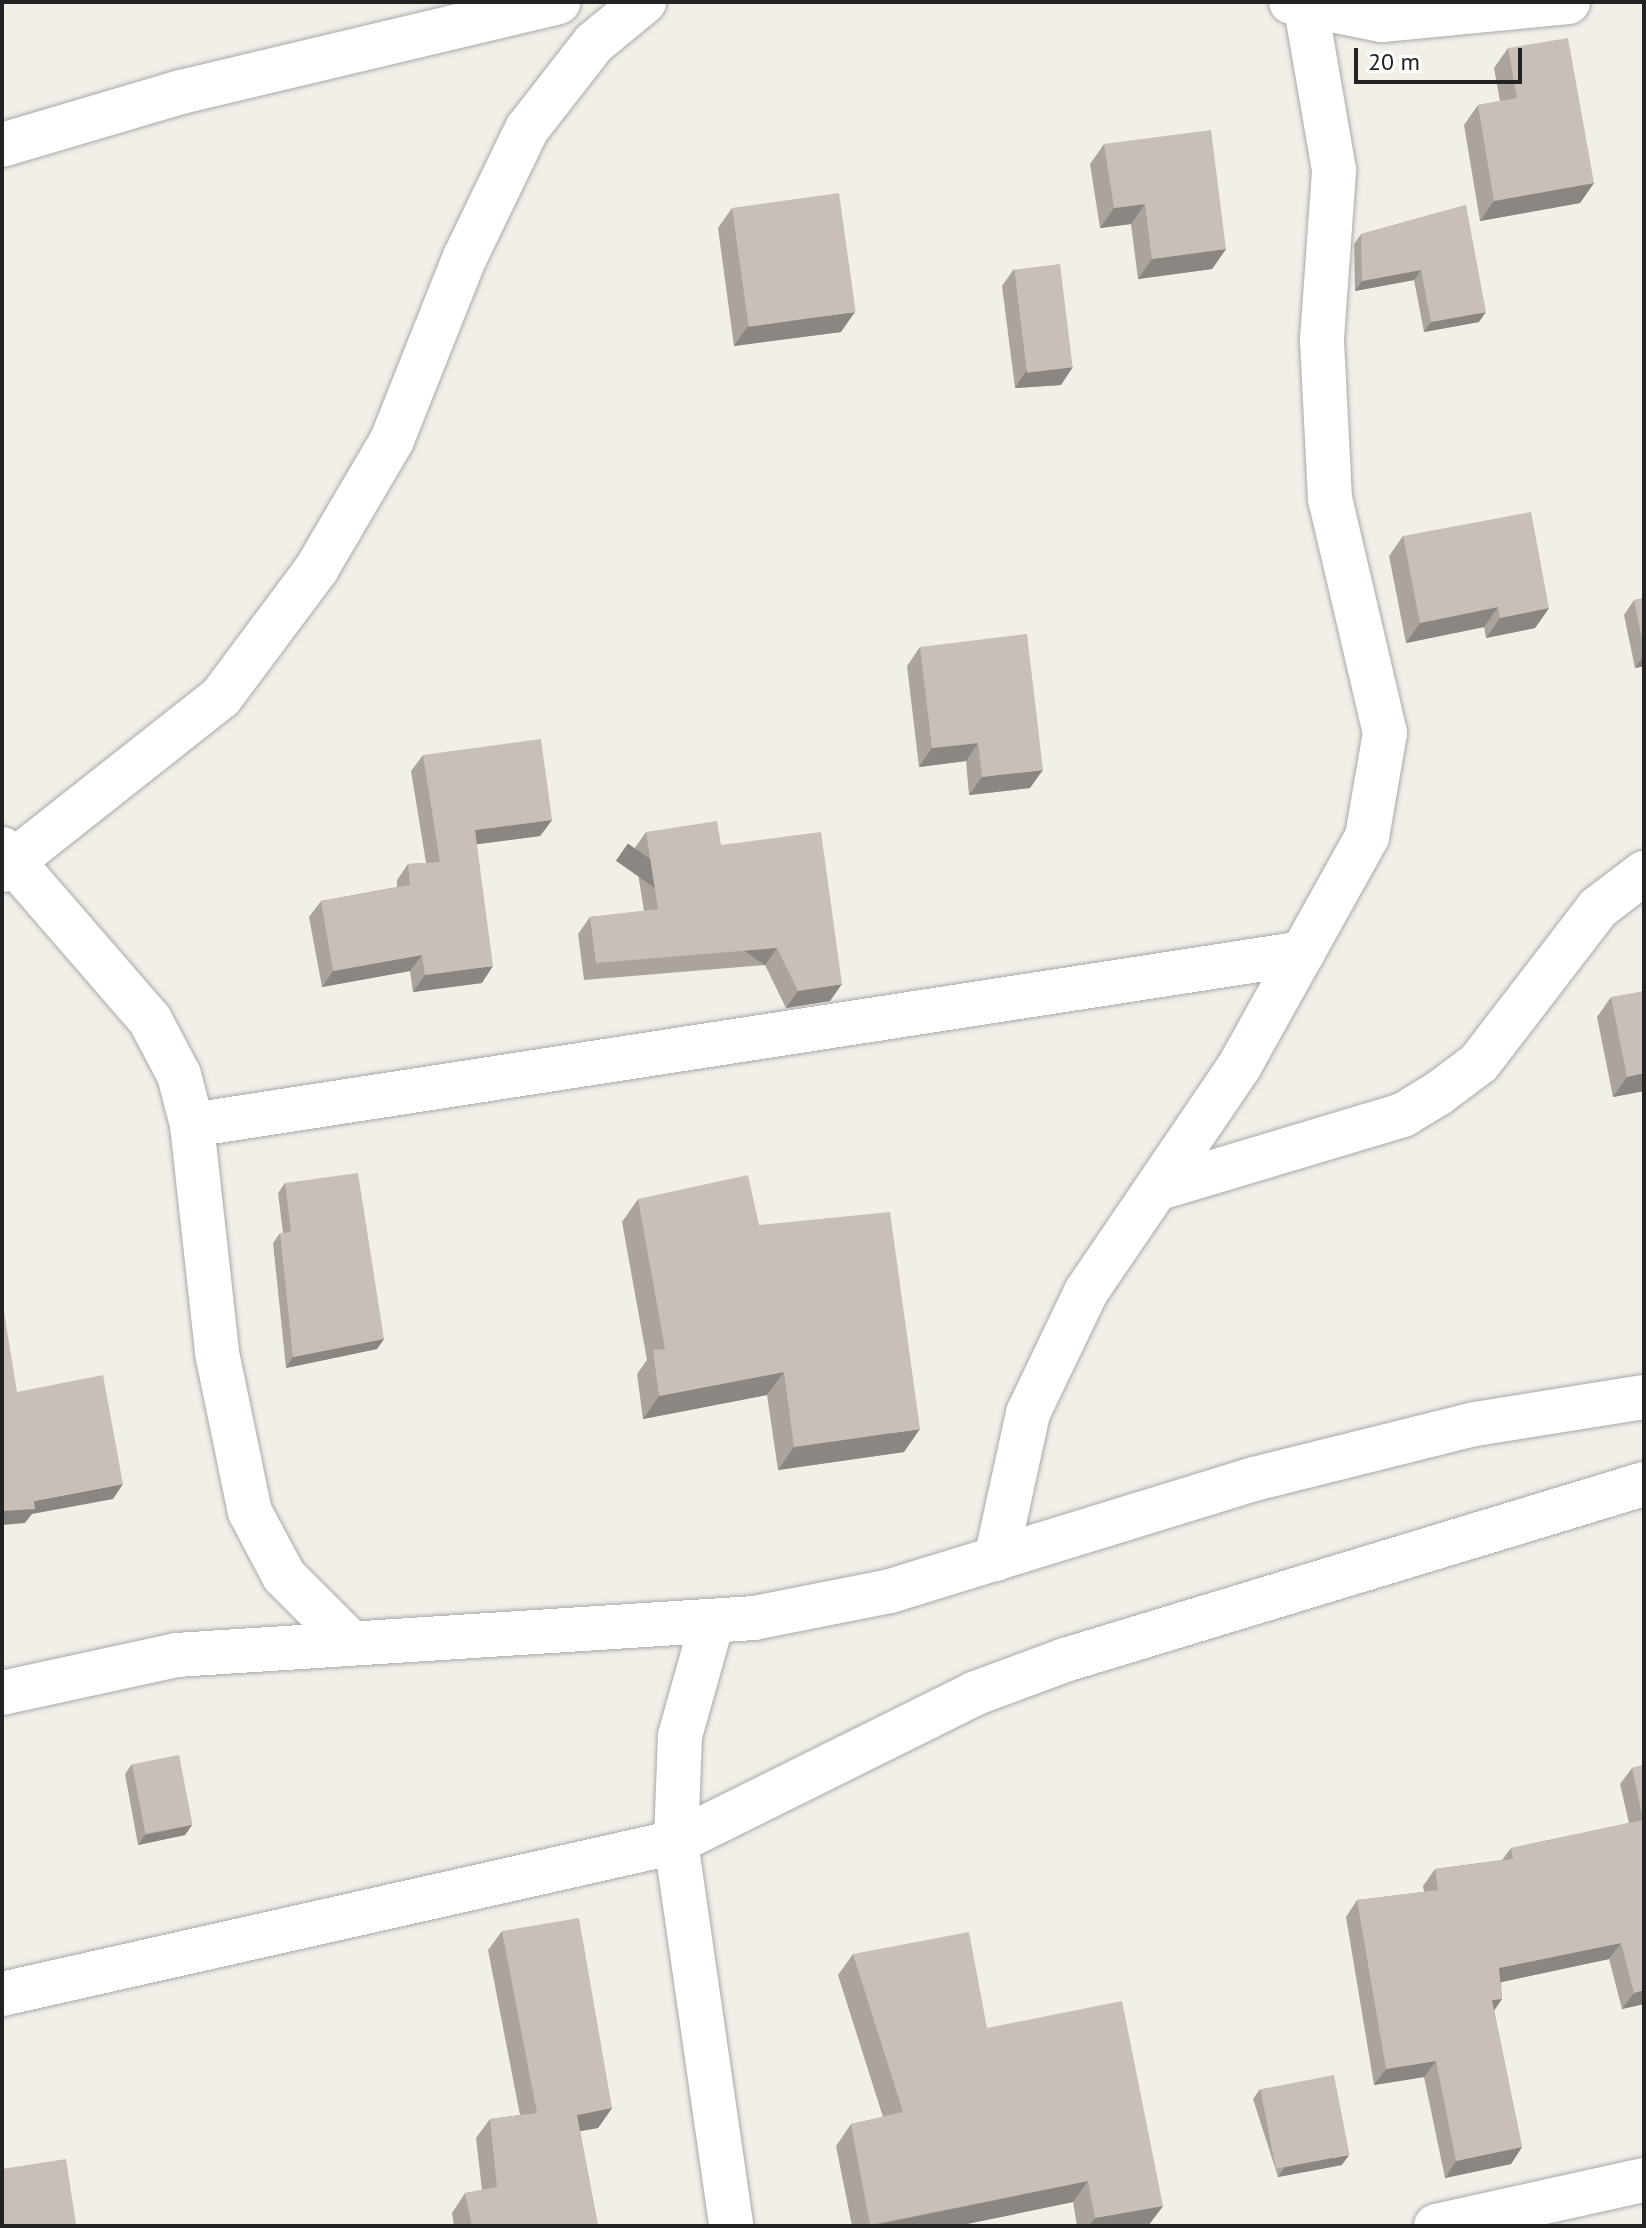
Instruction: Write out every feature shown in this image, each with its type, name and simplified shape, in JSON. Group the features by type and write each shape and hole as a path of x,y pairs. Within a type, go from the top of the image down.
{"street":[{"path":"2,145 181,92 558,2"},
{"path":"348,1640 284,1576 250,1512 217,1353 192,1125 179,1075 150,1020 6,861 221,697 317,568 392,440 465,257 527,129 594,43 644,2"},
{"path":"996,1559 1028,1413 1086,1292 1163,1187 1303,953 1367,837 1385,733 1330,499 1322,339 1334,170 1301,4 1382,20 1568,2"},
{"path":"1163,1187 1403,1115 1439,1093 1479,1063 1598,908 1644,873"},
{"path":"192,1125 1303,953"},
{"path":"2,1693 176,1655 348,1640 519,1638 712,1622 890,1591 1254,1479 1475,1424 1644,1397"},
{"path":"2,1994 676,1842 976,1693 1065,1660 1644,1484"},
{"path":"712,1622 680,1736 676,1842 731,2226"},
{"path":"1436,2226 1644,2180"}],"building":[{"path":"1568,38 1594,183 1494,201 1478,105 1517,98 1508,48"},
{"path":"1211,130 1226,249 1152,259 1145,204 1114,208 1104,144"},
{"path":"839,193 856,312 749,327 732,208"},
{"path":"1466,205 1486,312 1431,322 1421,270 1362,281 1361,234"},
{"path":"1060,264 1073,367 1027,373 1014,270"},
{"path":"1531,512 1549,608 1500,618 1498,607 1420,623 1403,536"},
{"path":"1644,598 1644,650 1634,600"},
{"path":"1027,634 1043,770 982,777 978,743 932,748 920,647"},
{"path":"541,739 552,820 475,830 493,966 425,975 422,955 333,971 321,901 410,885 408,864 440,862 423,755"},
{"path":"717,821 721,845 821,832 842,984 798,991 777,948 596,963 590,917 658,909 646,832"},
{"path":"1644,991 1644,1073 1627,1077 1611,997"},
{"path":"358,1173 384,1339 293,1357 280,1233 291,1232 285,1183"},
{"path":"748,1175 759,1225 890,1212 920,1429 794,1447 784,1372 659,1396 653,1350 665,1349 638,1199"},
{"path":"2,1299 17,1392 103,1375 123,1484 34,1501 35,1509 2,1511"},
{"path":"179,1755 193,1825 145,1834 132,1764"},
{"path":"1644,1765 1644,1990 1634,1993 1621,1943 1499,1968 1502,1999 1492,2000 1522,2147 1456,2161 1436,2061 1386,2069 1357,1900 1438,1890 1435,1869 1513,1859 1511,1848 1643,1820 1632,1768"},
{"path":"579,1918 612,2108 577,2115 598,2226 472,2226 465,2193 497,2187 490,2119 537,2113 502,1931"},
{"path":"969,1932 987,2028 1122,2001 1163,2206 1095,2218 1088,2181 870,2225 851,2124 903,2112 853,1954"},
{"path":"1334,2075 1349,2155 1276,2169 1260,2089"},
{"path":"66,2159 76,2224 2,2226 2,2169"}]}
